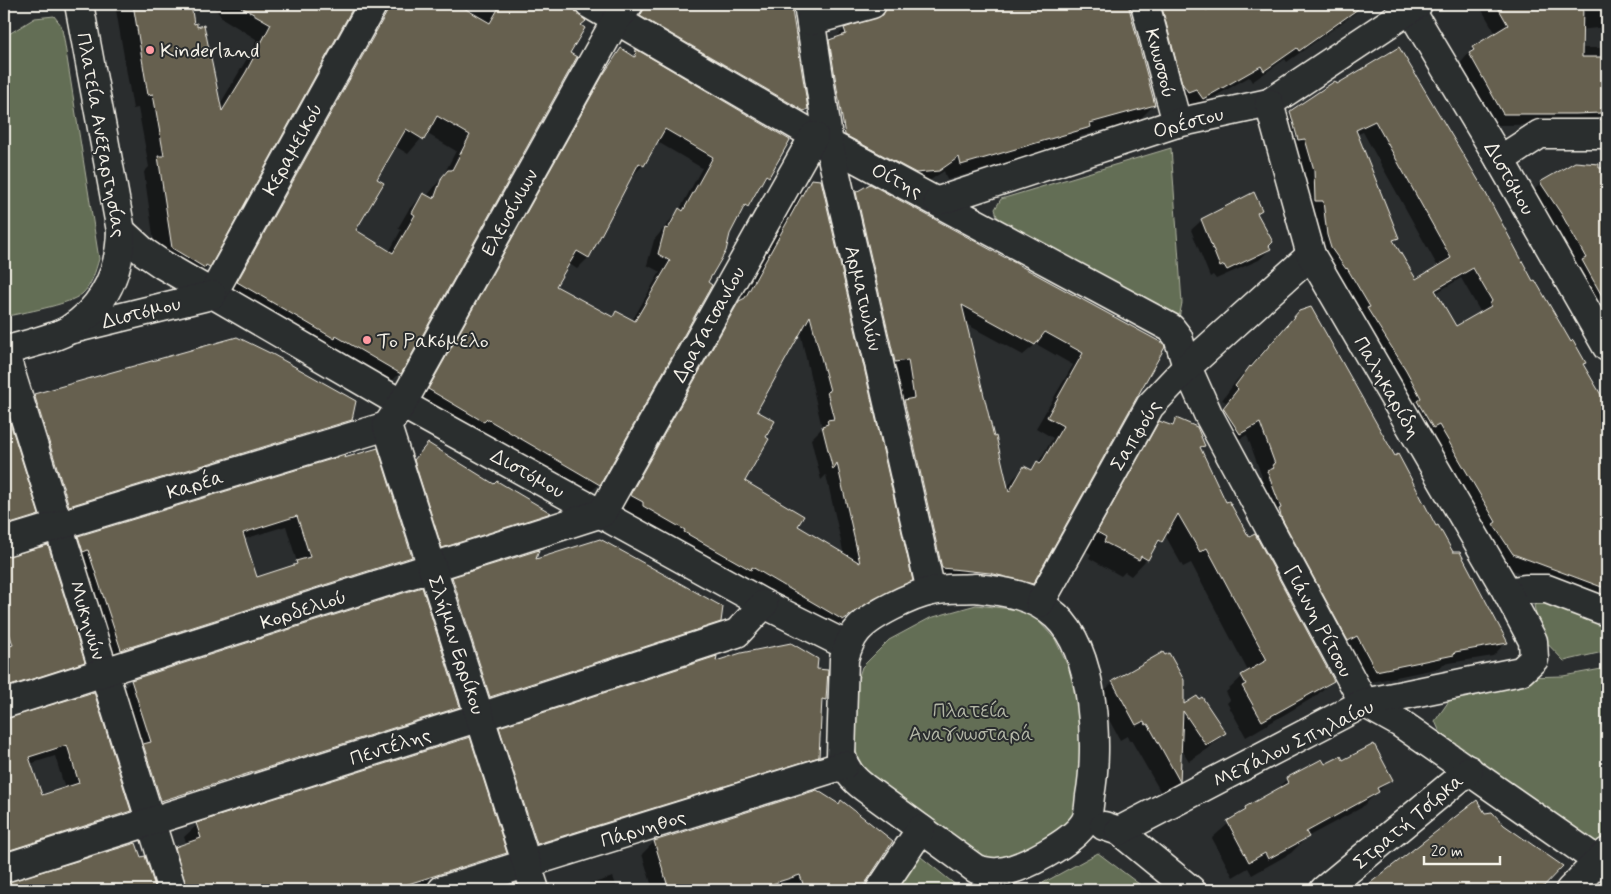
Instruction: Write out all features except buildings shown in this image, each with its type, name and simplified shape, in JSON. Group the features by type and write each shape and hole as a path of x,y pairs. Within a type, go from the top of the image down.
{"street":[{"name":"Πλατεία Ανεξαρτησίας","path":"4,351 69,330 95,306 109,287 120,254 121,231 79,4"},
{"name":"Κεραµεικού","path":"212,295 372,4"},
{"name":"Οίτης","path":"589,4 623,12 822,140 1161,321 1172,328 1178,337 1187,367"},
{"path":"810,12 872,4"},
{"name":"Κνωσσού","path":"1145,4 1177,123"},
{"name":"Διστόμου","path":"1414,7 1607,348"},
{"name":"Ορέστου","path":"938,201 1177,123 1270,103 1414,7"},
{"name":"Ελευσίνιων","path":"402,404 623,12"},
{"name":"Αρματωλών","path":"810,12 822,140 931,591"},
{"name":"Παληκαρίδη","path":"1270,103 1311,254 1507,592 1533,641 1534,659"},
{"path":"1500,160 1540,134 1607,134"},
{"name":"Δραγατσανίου","path":"602,513 822,140"},
{"name":"Διστόμου","path":"121,231 144,252 212,295 402,404 764,604 848,646"},
{"name":"Σαπφούς","path":"1040,603 1150,406 1187,367 1311,254"},
{"name":"Διστόμου","path":"69,330 212,295"},
{"name":"Μυκηνών","path":"4,351 172,890"},
{"name":"Γιάννη Ρίτσου","path":"1187,367 1208,414 1364,703"},
{"path":"387,426 402,404"},
{"name":"Καρέα","path":"4,542 387,426"},
{"name":"Σλήμαν Ερρίκου","path":"387,426 535,890"},
{"name":"Κορδελιού","path":"4,704 602,513"},
{"path":"950,588 1000,590 1040,603 1057,617 1069,634 1085,667 1096,753 1086,820 1065,842 1016,868 998,872 976,869 853,778 844,765 841,755 844,659 848,646 857,631 866,623 906,600 931,591 950,588"},
{"path":"1507,592 1546,588 1607,612"},
{"name":"Πεντέλης","path":"4,868 480,717 737,633 764,604"},
{"name":"Μεγάλου Σπηλαίου","path":"1119,831 1364,703 1521,671 1534,659"},
{"path":"1364,703 1400,722 1469,770 1603,856 1570,890"},
{"name":"Πάρνηθος","path":"442,890 844,765"},
{"name":"Στρατή Τσίρκα","path":"1324,890 1469,770"},
{"path":"1086,820 1119,831 1191,890"},
{"path":"880,890 921,830"}],"green space":[{"path":"54,16 61,25 64,39 99,259 91,282 82,294 56,305 4,317 4,37 35,18"},
{"path":"1171,148 1182,303 1179,318 998,220 995,209 1001,199"},
{"path":"1549,598 1607,620 1607,651 1564,661 1540,636 1534,605"},
{"name":"Πλατεία Αναγνωσταρά","path":"976,605 1029,611 1055,639 1074,679 1088,747 1074,817 1056,837 1012,863 972,859 863,773 856,751 853,695 862,667 889,640 930,618"},
{"path":"1607,668 1607,836 1599,845 1442,737 1435,721 1451,698 1525,677 1563,676"},
{"path":"916,853 962,890 893,890"},
{"path":"1098,853 1147,890 1030,890"}],"place":[{"name":"Kinderland","path":"150,50"},
{"name":"Το Ρακόμελο","path":"367,340"}]}
